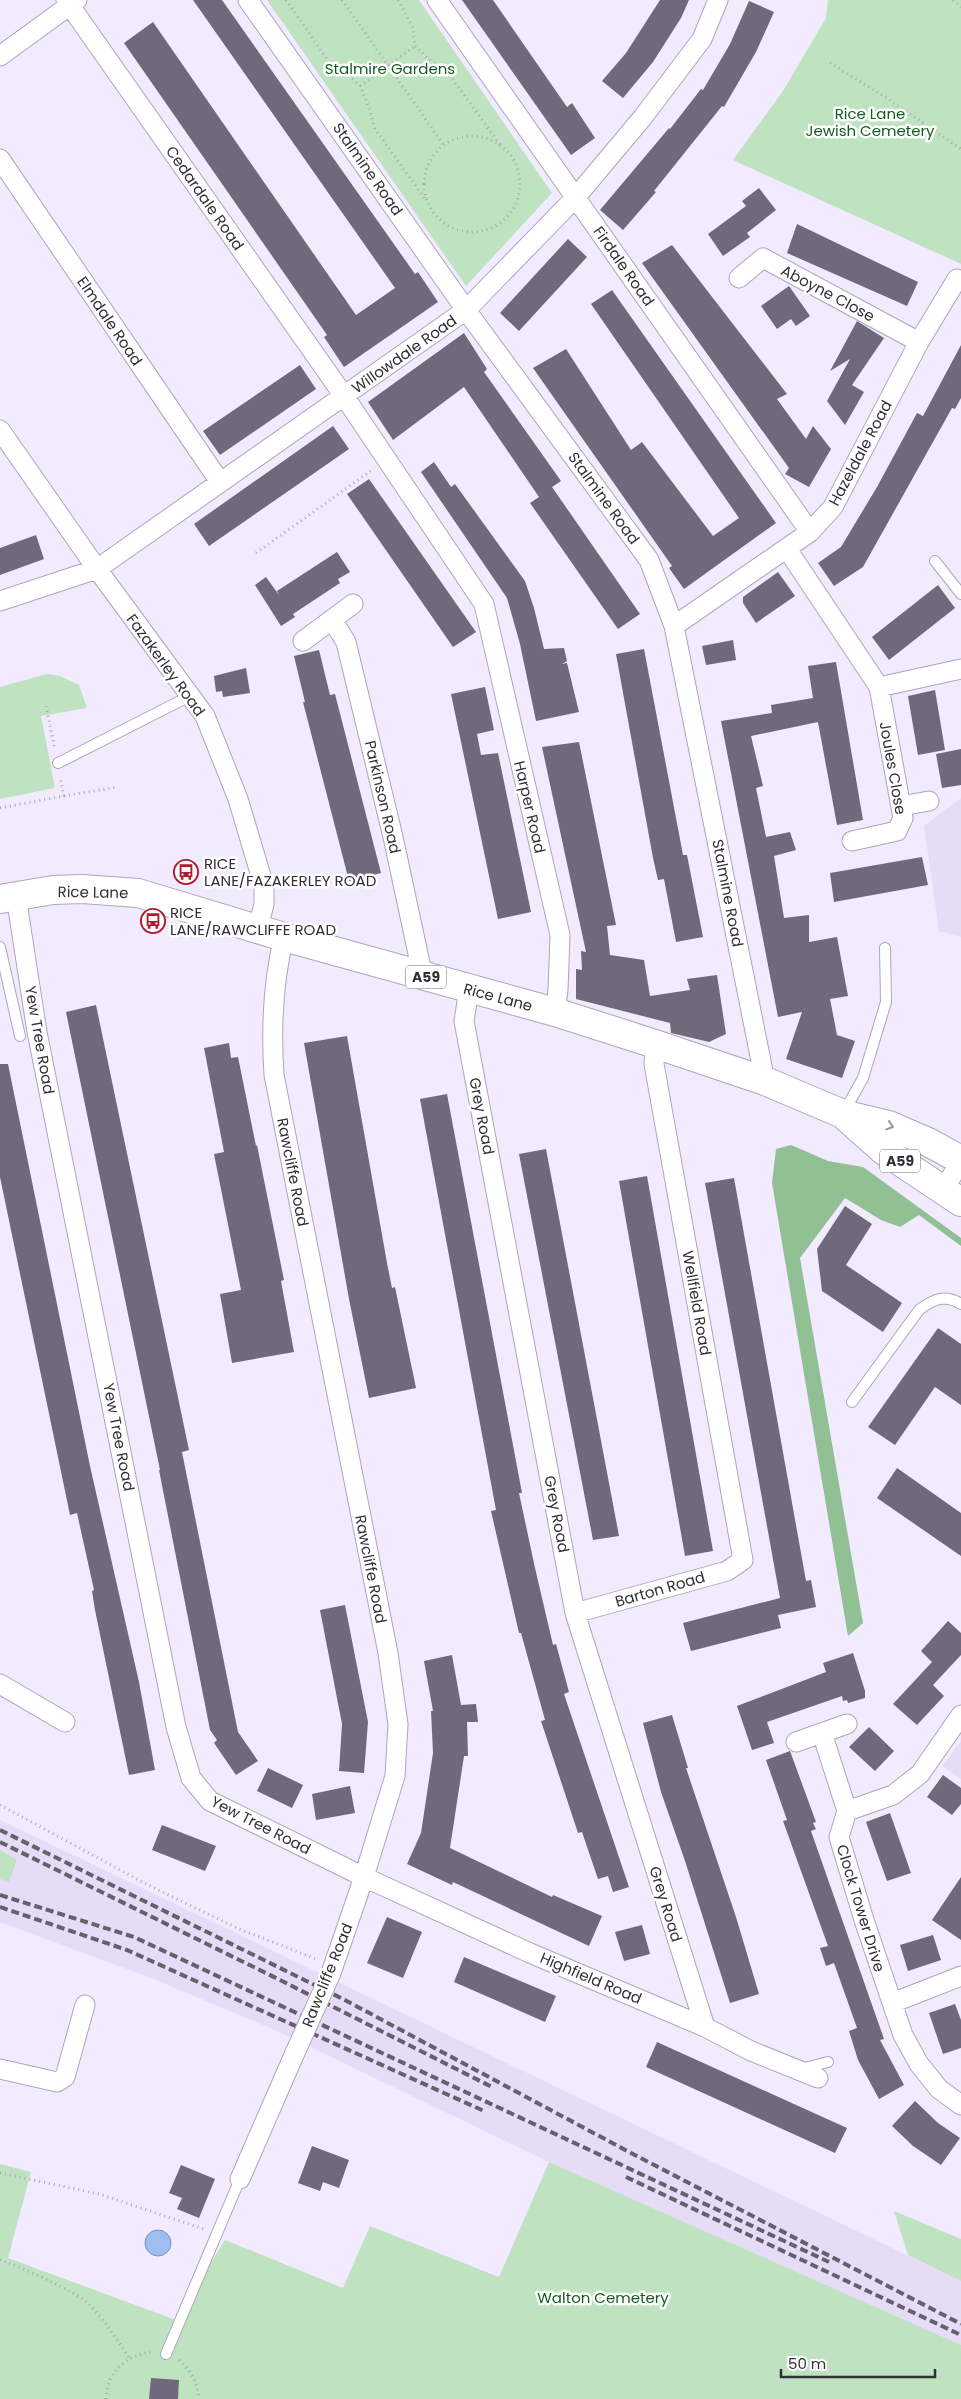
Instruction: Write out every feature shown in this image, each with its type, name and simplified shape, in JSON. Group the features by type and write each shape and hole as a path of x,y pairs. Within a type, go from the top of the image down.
{"highway":[{"name":"Rice Lane","path":"8,898 53,890 82,889 138,893 423,977 555,1012 655,1044 765,1081 842,1114 889,1125 928,1142 961,1161"},
{"name":"Rice Lane","path":"842,1114 882,1150 952,1195"}],"street":[{"name":"Stalmine Road","path":"248,0 466,310 649,560 674,626 765,1081"},
{"name":"Firdale Road","path":"437,0 810,532"},
{"name":"Willowdale Road","path":"0,602 97,570 466,310 576,196 644,117 702,39 718,0"},
{"path":"0,56 71,2"},
{"name":"Cedardale Road","path":"71,2 344,396 484,604"},
{"name":"Elmdale Road","path":"0,159 220,482"},
{"name":"Aboyne Close","path":"739,278 763,258 920,342"},
{"name":"Hazeldale Road","path":"674,626 810,532 833,507 920,342 957,279"},
{"name":"Fazakerley Road","path":"0,430 97,570 205,716 238,799 264,886 264,904 258,928"},
{"name":"Joules Close","path":"787,549 879,687 903,818 897,831 852,841"},
{"path":"303,641 333,621 353,604"},
{"name":"Harper Road","path":"484,604 560,935 558,990 555,1012"},
{"name":"Parkinson Road","path":"333,621 346,642 393,837 423,977"},
{"path":"879,687 961,669"},
{"path":"901,806 929,801"},
{"name":"Yew Tree Road","path":"8,898 39,1041 176,1727 191,1778 210,1801 364,1877"},
{"name":"Rawcliffe Road","path":"240,2179 332,1970 364,1877 395,1776 398,1724 386,1643 274,1074 272,1036 279,955 284,937"},
{"name":"Grey Road","path":"469,989 464,1021 575,1613 705,2027"},
{"name":"Wellfield Road","path":"655,1044 654,1064 743,1560"},
{"path":"952,1195 961,1161"},
{"name":"Barton Road","path":"575,1613 726,1571 743,1560"},
{"path":"0,1684 65,1722"},
{"path":"822,1733 847,1811 893,1795 920,1774 961,1716"},
{"path":"796,1742 847,1724"},
{"name":"Clock Tower Drive","path":"847,1811 839,1838 903,2035 918,2064 939,2089 961,2105"},
{"name":"Highfield Road","path":"364,1877 530,1952 705,2027 751,2051 818,2078"},
{"path":"892,2002 961,1976"},
{"path":"0,2069 58,2082 65,2077 85,2005"}],"lane":[{"path":"935,561 961,594"},
{"path":"58,763 190,696"},
{"path":"0,947 20,1036"},
{"path":"842,1114 863,1078 886,1002 885,948"},
{"path":"852,1402 919,1310 932,1300 945,1298 961,1304"},
{"path":"798,2070 828,2062"},
{"path":"166,2354 240,2179"}],"path":[{"path":"286,0 333,68 350,76 360,86 369,106 375,129 425,199 432,213 444,225 460,232 476,233 493,228 506,219 516,205 520,188 519,171 511,156 447,71 430,60 416,46 412,26 398,0"},
{"path":"342,0 443,144"},
{"path":"952,0 961,7"},
{"path":"360,86 416,46"},
{"path":"830,63 882,95 961,149"},
{"path":"425,199 423,184 425,169 432,155 443,144 457,138 472,136 487,138 501,145"},
{"path":"256,554 387,460"},
{"path":"64,796 118,787"},
{"path":"0,1805 156,1889 332,1970"},
{"path":"0,2173 98,2194 216,2234"},
{"path":"0,2260 17,2265 88,2303 111,2331 129,2358"},
{"path":"106,2399 106,2389 112,2373 129,2358 139,2354"}],"shaded area":[{"path":"961,798 961,937 939,931 924,826"},
{"path":"961,1741 961,1779 942,1766"},
{"path":"0,1820 961,2281 961,2345 549,2162 275,2030 151,1978 0,1922 0,1879 9,1882 17,1860 0,1850"}],"green space":[{"name":"Stalmire Gardens","path":"267,0 419,0 552,193 466,286"},
{"name":"Rice Lane Jewish Cemetery","path":"828,0 961,0 961,264 733,160 783,91 826,18"},
{"path":"47,674 60,676 79,685 87,708 41,716 55,788 0,799 0,687"},
{"path":"791,1145 828,1161 863,1167 961,1238 961,1246 919,1215 900,1227 881,1220 845,1198 800,1258 863,1623 848,1636 772,1183 776,1149"},
{"path":"0,1850 17,1860 9,1882 0,1879"},
{"name":"Walton Cemetery","path":"549,2162 961,2345 961,2399 0,2399 0,2164 31,2172 8,2258 176,2320 225,2240 343,2288 370,2226 499,2277"},
{"path":"894,2211 961,2239 961,2281 908,2255"}],"water":[{"path":"158,2230 167,2234 171,2243 167,2252 158,2256 149,2252 145,2243 149,2234"}],"building":[{"path":"193,0 222,0 415,274 418,272 438,302 344,367 324,337 327,335 124,43 153,22 356,315 395,288"},
{"path":"462,0 493,0 567,107 572,103 595,138 571,155"},
{"path":"660,0 689,0 681,18 653,62 623,98 602,81 626,53"},
{"path":"749,1 774,12 756,52 724,107 722,106 654,191 656,192 623,230 600,210 670,129 701,89 703,90 730,44"},
{"path":"759,188 776,210 747,233 750,237 723,256 708,234 746,206 742,201"},
{"path":"797,224 918,282 907,306 787,253"},
{"path":"568,239 587,257 519,331 500,313"},
{"path":"672,245 787,394 777,399 806,439 813,426 831,449 809,487 785,474 789,468 642,263"},
{"path":"789,286 810,316 796,326 791,319 777,329 761,306"},
{"path":"612,290 776,523 684,589 669,568 672,566 533,368 566,349 631,450 642,442 713,536 739,518 591,304"},
{"path":"857,321 884,338 852,385 864,392 845,425 827,401 850,359 830,371"},
{"path":"464,333 487,369 484,372 561,481 552,487 640,614 618,629 530,503 539,497 464,387 393,440 368,402"},
{"path":"961,345 961,398 955,409 952,408 863,567 834,586 818,563 841,547 877,487 917,413 923,416"},
{"path":"300,365 316,389 220,455 203,431"},
{"path":"333,426 349,449 209,546 194,524"},
{"path":"434,462 451,487 455,484 525,581 544,649 564,648 567,661 562,664 567,663 579,712 536,721 520,644 507,598 421,472"},
{"path":"369,479 476,632 453,647 347,494"},
{"path":"36,535 44,559 0,575 0,548"},
{"path":"337,552 350,572 338,579 340,583 293,614 295,617 281,626 255,585 266,577 279,595 277,591"},
{"path":"778,572 795,596 756,623 743,603 743,597"},
{"path":"938,585 955,608 889,660 872,637"},
{"path":"733,640 736,660 706,665 702,646"},
{"path":"644,649 683,855 687,855 703,937 676,942 664,879 658,880 653,858 616,654"},
{"path":"319,650 330,695 335,694 381,873 349,881 303,702 305,702 294,656"},
{"path":"836,662 863,820 837,825 818,722 751,736 763,786 756,788 766,837 790,832 796,850 774,856 784,918 809,915 809,942 837,937 848,996 830,999 837,1035 855,1041 842,1078 786,1059 802,1012 778,1017 721,721 772,713 771,705 813,698 808,666"},
{"path":"246,668 250,693 223,697 222,691 216,692 214,676"},
{"path":"485,687 494,730 477,734 481,755 498,753 531,912 498,919 451,694"},
{"path":"935,690 945,750 918,755 908,696"},
{"path":"579,742 616,925 607,926 610,955 644,960 650,996 690,990 687,979 717,975 726,1034 709,1042 671,1033 670,1023 576,999 576,969 582,970 581,951 586,952 542,747"},
{"path":"961,749 961,785 942,788 936,754"},
{"path":"922,857 928,885 834,902 830,873"},
{"path":"96,1005 189,1450 182,1452 238,1732 258,1761 236,1775 214,1743 217,1740 210,1730 160,1470 66,1012"},
{"path":"347,1036 387,1263 392,1288 395,1287 416,1388 369,1398 349,1299 304,1043"},
{"path":"229,1043 231,1058 238,1057 257,1145 284,1280 281,1281 294,1352 232,1363 220,1294 241,1290 214,1154 224,1152 204,1048"},
{"path":"0,1064 8,1064 90,1466 139,1682 155,1770 129,1775 95,1610 92,1591 94,1590 77,1513 70,1515 0,1177"},
{"path":"447,1094 522,1493 519,1493 535,1568 553,1645 556,1644 569,1692 564,1694 629,1887 613,1892 608,1876 598,1879 582,1832 578,1833 541,1721 545,1720 521,1633 519,1633 491,1511 496,1510 420,1099"},
{"path":"546,1149 619,1536 593,1540 519,1154"},
{"path":"647,1176 713,1551 685,1556 619,1181"},
{"path":"734,1178 806,1581 811,1580 816,1607 778,1615 781,1628 691,1651 683,1623 780,1598 705,1183"},
{"path":"845,1206 872,1224 846,1265 902,1303 883,1332 822,1291 817,1249"},
{"path":"938,1328 961,1344 961,1405 935,1387 895,1445 868,1427"},
{"path":"897,1468 961,1513 961,1556 877,1498"},
{"path":"345,1605 368,1722 364,1773 339,1771 342,1724 320,1610"},
{"path":"948,1621 961,1633 961,1655 933,1685 944,1696 917,1725 893,1704 932,1662 921,1651"},
{"path":"853,1653 865,1691 865,1698 848,1703 847,1700 843,1701 842,1696 767,1722 774,1743 752,1750 737,1706 826,1672 823,1663"},
{"path":"452,1655 461,1705 476,1704 478,1722 467,1722 468,1756 464,1756 450,1848 552,1897 553,1895 602,1916 589,1946 453,1882 452,1885 407,1864 421,1833 433,1753 431,1711 433,1711 424,1661"},
{"path":"672,1715 688,1768 686,1768 736,1917 759,1994 730,2003 661,1792 643,1723"},
{"path":"869,1727 894,1751 875,1771 849,1747"},
{"path":"790,1751 816,1822 813,1823 816,1829 811,1831 884,2039 880,2040 904,2085 879,2099 858,2060 849,2031 857,2028 834,1963 826,1966 820,1948 828,1946 783,1821 787,1820 766,1760"},
{"path":"268,1768 303,1785 292,1808 257,1791"},
{"path":"943,1775 961,1788 961,1804 952,1815 927,1797"},
{"path":"350,1786 355,1813 316,1820 312,1794"},
{"path":"890,1813 911,1873 887,1881 866,1822"},
{"path":"162,1825 216,1846 205,1871 152,1850"},
{"path":"961,1877 961,1940 932,1920"},
{"path":"387,1917 422,1932 403,1978 367,1963"},
{"path":"642,1925 650,1954 624,1961 615,1932"},
{"path":"933,1935 941,1960 908,1971 900,1945"},
{"path":"464,1957 556,1996 545,2022 454,1982"},
{"path":"955,2004 961,2020 961,2048 943,2054 929,2013"},
{"path":"657,2042 847,2128 835,2153 646,2067"},
{"path":"915,2101 938,2123 960,2138 941,2165 913,2146 892,2126"},
{"path":"312,2146 349,2160 339,2188 323,2182 320,2191 298,2183"},
{"path":"181,2165 215,2179 199,2218 177,2209 182,2198 169,2193"},
{"path":"151,2378 179,2380 178,2399 149,2399"}],"railway":[{"path":"0,1830 343,1999 631,2153 961,2324"},
{"path":"0,1842 492,2087"},
{"path":"0,1895 134,1937 829,2262"},
{"path":"0,1907 127,1950 484,2111"},
{"path":"626,2177 961,2335"}],"place":[{"name":"RICE LANE/FAZAKERLEY ROAD","path":"186,872"},
{"name":"RICE LANE/RAWCLIFFE ROAD","path":"153,921"}]}
